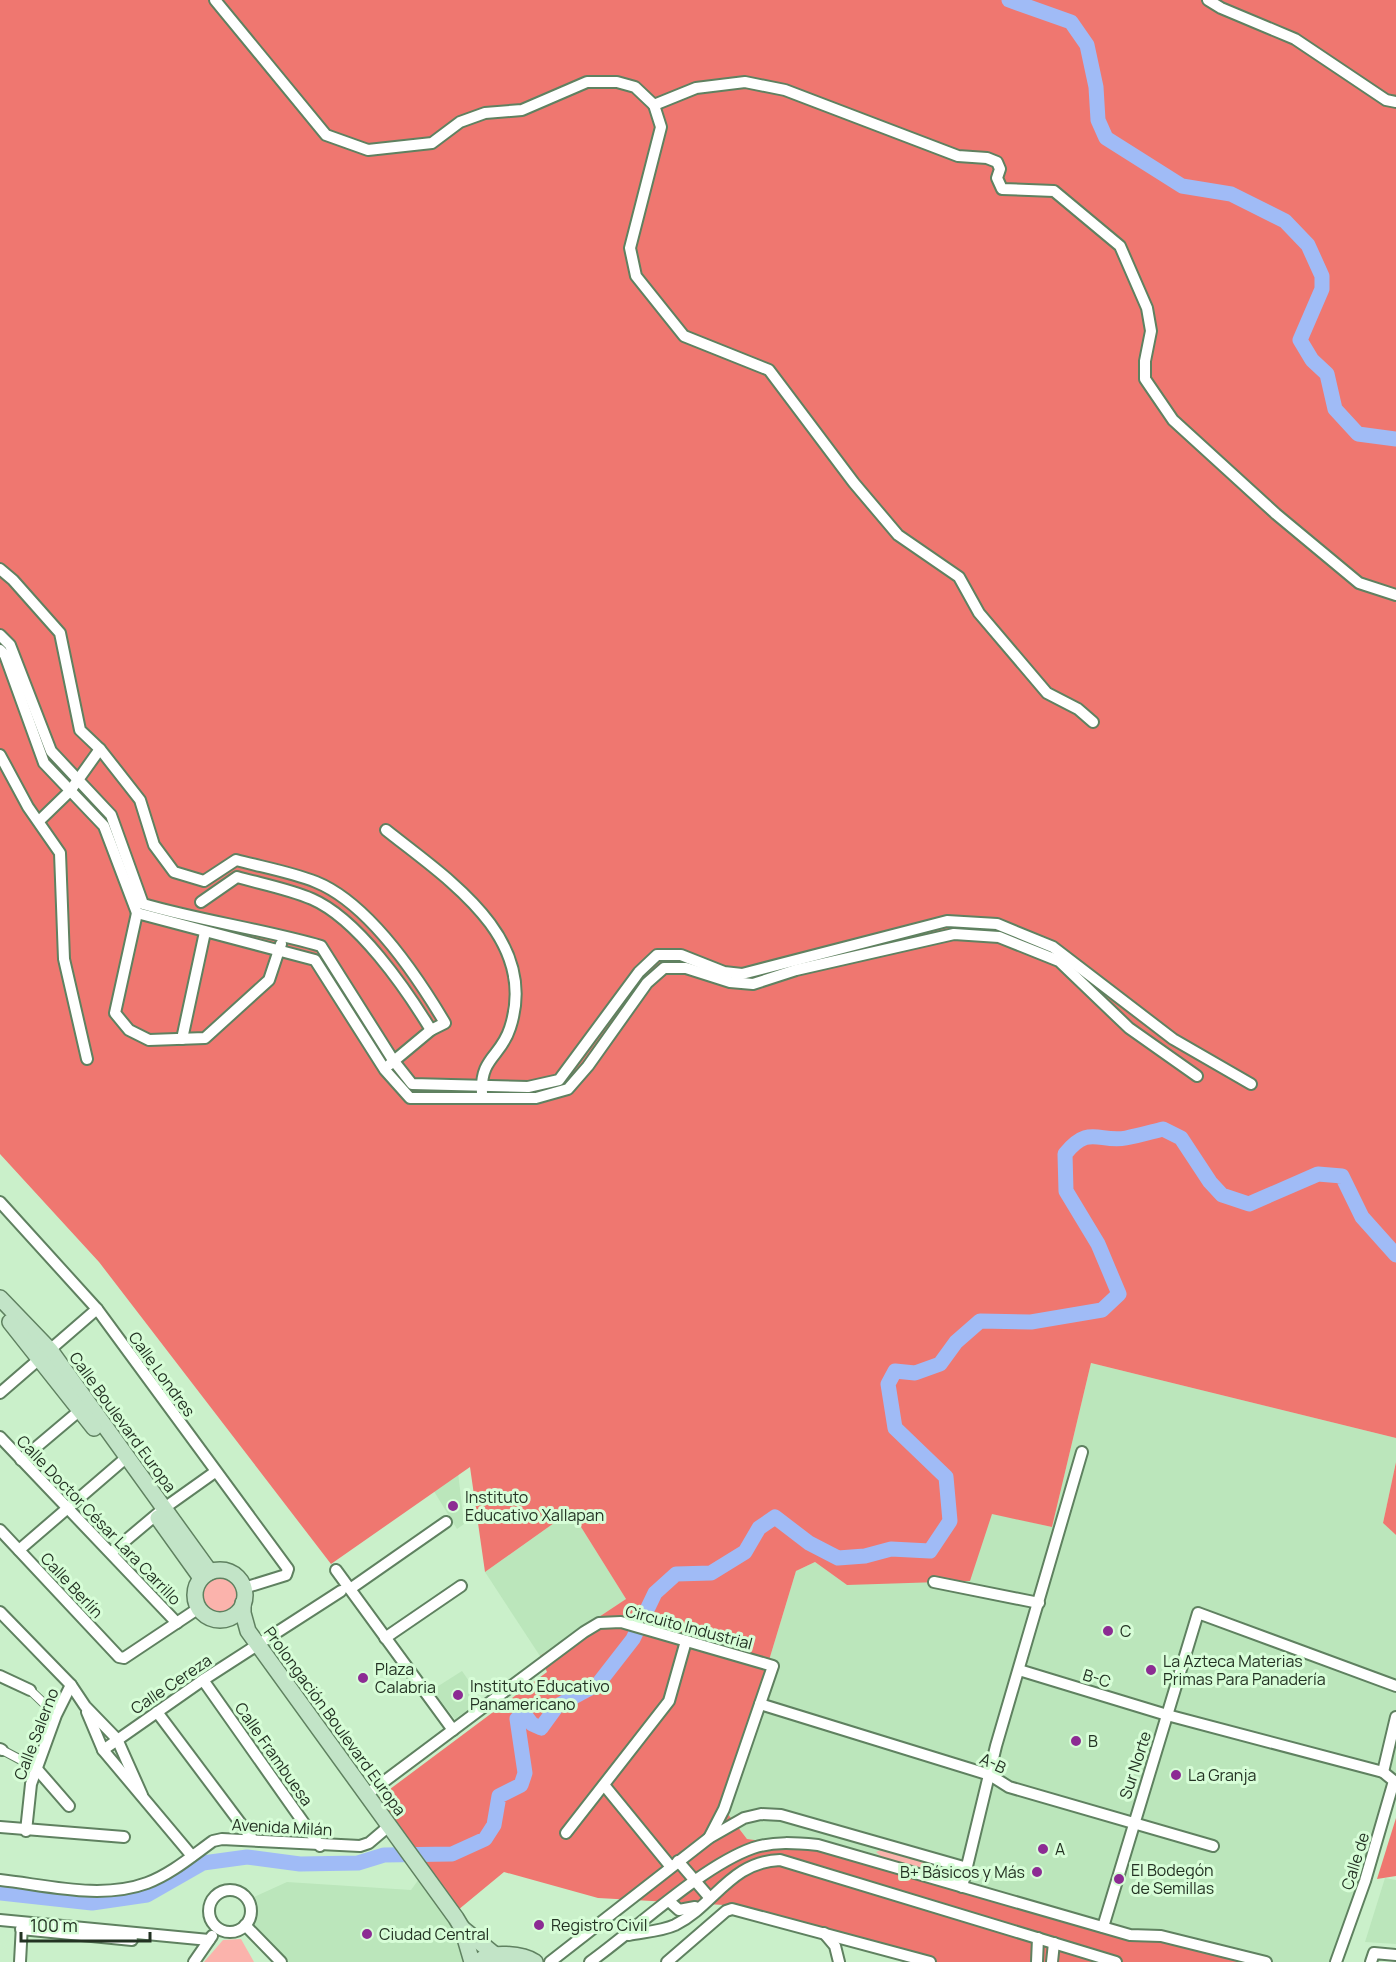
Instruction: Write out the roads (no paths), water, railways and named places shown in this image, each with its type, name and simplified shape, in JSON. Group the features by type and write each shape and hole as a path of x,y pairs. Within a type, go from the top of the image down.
{"main road":[{"name":"Calle Boulevard Europa","path":"1,1304 45,1354 124,1460 205,1575"},
{"path":"218,1570 234,1575 243,1596 239,1610 227,1618 211,1618 199,1608 195,1593 205,1575 218,1570"},
{"name":"Prolongación Boulevard Europa","path":"243,1596 243,1613 248,1632"},
{"name":"Prolongación Boulevard Europa","path":"227,1618 248,1632 258,1645 462,1928"},
{"path":"462,1928 482,1959"},
{"path":"462,1928 482,1959"},
{"path":"482,1959 535,1962"}],"street":[{"path":"215,0 327,135 368,150 432,143 460,122 485,112 522,110 586,82 616,82 635,87 654,105 661,127 630,248 636,276 684,336 769,370 854,483 898,535 959,577 979,613 1047,693 1078,709 1093,722"},
{"path":"1208,0 1221,8 1295,39 1386,100 1396,102"},
{"path":"654,105 696,88 746,82 785,90 958,156 987,158 997,162 1000,169 997,178 1002,189 1054,191 1120,246 1147,308 1151,330 1144,360 1145,379 1173,420 1276,514 1359,583 1396,595"},
{"path":"0,569 13,580 60,633 80,730 100,749 140,800 154,845 174,872 204,881"},
{"path":"0,635 10,645 51,751 111,815 143,904 199,927 283,935 321,946 393,1060 412,1084 528,1087 559,1080 639,972 657,955 681,955 724,972 742,974 947,921 997,924 1053,947 1173,1039 1251,1084"},
{"path":"0,650 5,655 44,763 104,826 137,913 115,1013 129,1030 149,1040 205,1038 269,980 283,935"},
{"path":"39,821 70,791 100,749"},
{"path":"0,755 28,807 60,853 64,959 87,1059"},
{"path":"386,830 471,898 501,938 515,968 515,1004 510,1030 482,1071 482,1098"},
{"path":"182,1038 204,881 236,860 316,882 351,901 420,980 445,1023 431,1030 393,1060 385,1070"},
{"path":"201,902 237,877 312,899 341,916 406,990 431,1030"},
{"path":"137,913 199,927 315,960 385,1070 410,1098 536,1098 568,1089 588,1066 647,983 664,968 686,968 730,982 753,984 796,970 954,934 999,937 1059,961 1129,1028 1197,1076"},
{"name":"Calle Londres","path":"0,1202 97,1310 288,1572 243,1596"},
{"path":"0,1393 97,1310"},
{"path":"21,1460 84,1407"},
{"name":"Calle Doctor César Lara Carrillo","path":"0,1437 112,1552 177,1623"},
{"path":"962,1887 990,1774 1082,1452"},
{"path":"19,1550 124,1460"},
{"path":"112,1552 159,1512 215,1472"},
{"name":"Calle Cereza","path":"103,1750 203,1680 346,1590 446,1522"},
{"name":"Calle Berlín","path":"0,1530 119,1657 124,1658 177,1623"},
{"path":"336,1570 346,1590 385,1638 453,1730"},
{"path":"934,1582 1039,1604"},
{"path":"385,1638 461,1586"},
{"path":"177,1623 199,1608"},
{"path":"0,1612 71,1685 85,1706 117,1739 142,1795"},
{"name":"Sur Norte","path":"1103,1927 1198,1613 1396,1686"},
{"name":"Circuito Industrial","path":"366,1795 599,1623 621,1622 773,1666 760,1704"},
{"path":"566,1833 669,1701 686,1641"},
{"name":"B-C","path":"1019,1670 1167,1715 1383,1772"},
{"path":"0,1676 30,1690 56,1715"},
{"name":"Calle Frambuesa","path":"203,1680 320,1846"},
{"name":"Calle Salerno","path":"26,1831 31,1784 56,1715 71,1685"},
{"path":"709,1838 724,1809 760,1704"},
{"name":"A-B","path":"760,1704 990,1774 1009,1787 1213,1846"},
{"path":"85,1706 103,1750 192,1856"},
{"path":"157,1712 253,1840"},
{"path":"1383,1772 1396,1717"},
{"path":"1,1750 36,1768 69,1806"},
{"name":"Calle de","path":"1336,1962 1365,1881 1394,1782 1383,1772"},
{"path":"604,1785 674,1864 709,1897"},
{"path":"550,1962 709,1838 744,1818 761,1814 781,1815 967,1869"},
{"path":"0,1827 26,1831 124,1837"},
{"name":"Avenida Milán","path":"0,1880 88,1890 127,1888 163,1875 222,1839 320,1846 360,1846 391,1829"},
{"path":"590,1962 695,1882 742,1852 755,1847 790,1842 818,1845 1130,1935 1161,1936 1266,1962"},
{"path":"627,1935 675,1925 742,1870 763,1861 780,1860 1116,1962"},
{"path":"228,1889 243,1893 248,1898 252,1912 245,1926 229,1932 217,1928 212,1922 209,1908 215,1895 228,1889"},
{"path":"669,1901 679,1910 698,1907"},
{"path":"668,1962 726,1911 732,1909 930,1962"},
{"path":"0,1920 22,1925 207,1943"},
{"path":"20,1962 22,1925"},
{"path":"245,1926 281,1962"},
{"path":"194,1962 217,1928"},
{"path":"824,1933 836,1946 839,1962"},
{"path":"1036,1962 1038,1938"},
{"path":"1052,1962 1054,1943"},
{"path":"1371,1962 1374,1953 1396,1955"}],"waterway":[{"path":"1009,0 1071,22 1087,45 1096,87 1098,120 1106,138 1182,186 1231,194 1285,221 1308,245 1322,276 1322,289 1300,340 1312,360 1327,374 1335,409 1358,434 1396,439"},
{"path":"0,1893 92,1903 147,1895 203,1863 247,1857 300,1864 358,1863 384,1855 452,1854 485,1839 494,1825 499,1796 521,1785 525,1773 517,1719 525,1715 532,1724 541,1728 557,1706 598,1684 633,1639 655,1593 676,1574 711,1573 745,1552 759,1528 775,1517 809,1543 838,1558 865,1556 891,1549 930,1551 950,1521 946,1477 895,1428 888,1384 895,1371 915,1373 940,1364 956,1342 980,1321 1031,1322 1102,1310 1119,1294 1098,1244 1066,1191 1065,1154 1081,1140 1088,1137 1126,1138 1163,1129 1181,1138 1210,1182 1222,1195 1249,1204 1318,1174 1342,1176 1362,1217 1396,1255"}],"place":[{"name":"Instituto Educativo Xallapan","path":"453,1506"},
{"name":"C","path":"1108,1631"},
{"name":"La Azteca Materias Primas Para Panadería","path":"1151,1670"},
{"name":"Plaza Calabria","path":"363,1678"},
{"name":"Instituto Educativo Panamericano","path":"458,1695"},
{"name":"B","path":"1076,1741"},
{"name":"La Granja","path":"1176,1775"},
{"name":"A","path":"1043,1849"},
{"name":"B+ Básicos y Más","path":"1037,1872"},
{"name":"El Bodegón de Semillas","path":"1119,1879"},
{"name":"Registro Civil","path":"539,1925"},
{"name":"Ciudad Central","path":"367,1934"}]}
